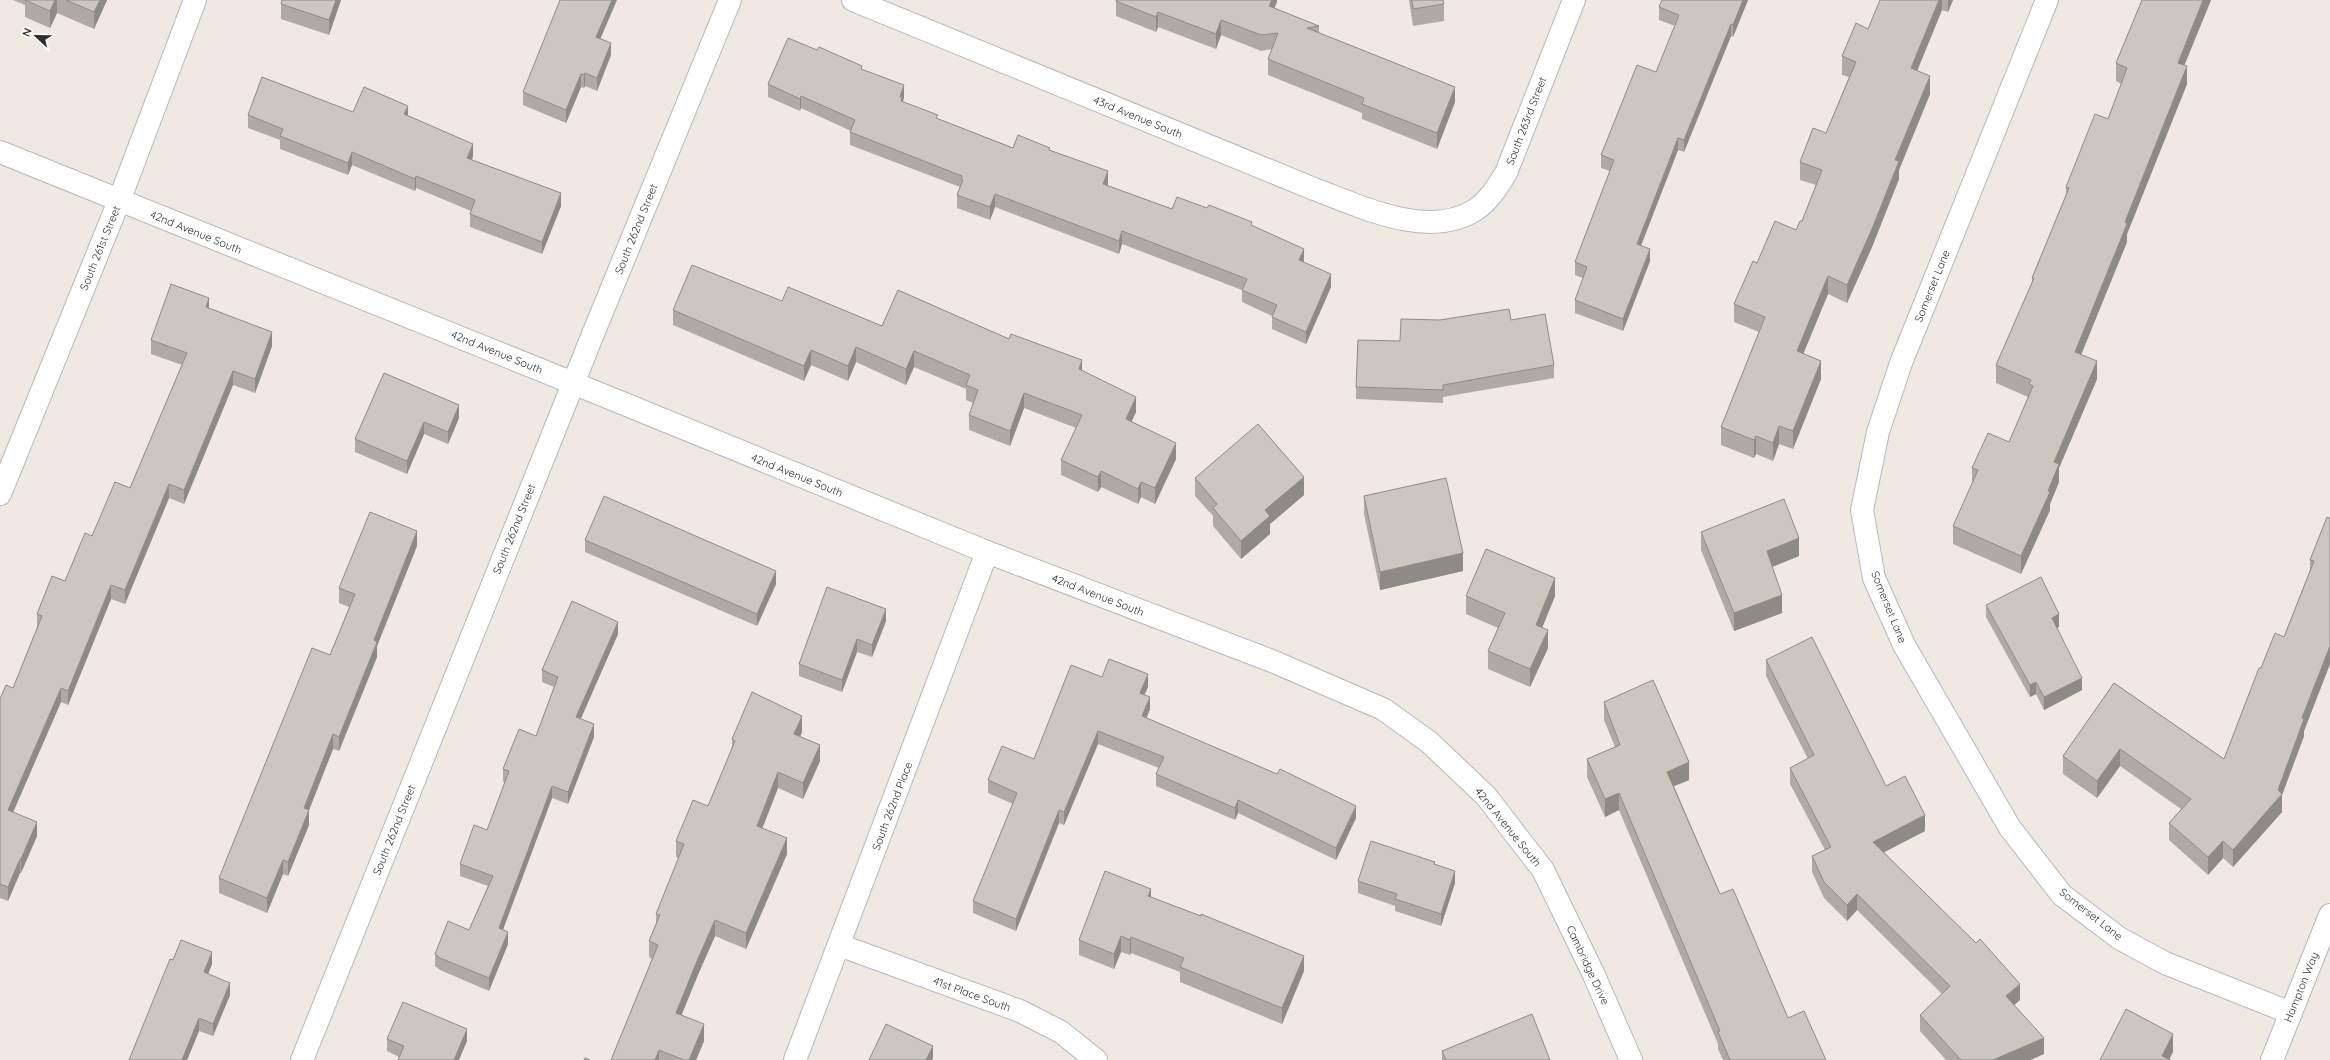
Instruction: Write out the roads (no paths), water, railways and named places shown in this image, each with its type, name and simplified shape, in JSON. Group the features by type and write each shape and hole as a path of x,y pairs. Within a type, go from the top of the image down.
{"street":[{"name":"South 261st Street","path":"0,494 119,201 195,0"},
{"name":"South 262nd Street","path":"302,1060 573,383 730,0"},
{"name":"43rd Avenue South","path":"853,0 1314,189 1377,213 1427,222"},
{"name":"South 263rd Street","path":"1427,222 1452,220 1475,210 1491,195 1506,173 1574,0"},
{"name":"Somerset Lane","path":"2047,0 1901,363 1878,432 1862,510 1874,578 1904,644 2010,828 2062,895 2119,938 2165,963 2291,1013"},
{"name":"42nd Avenue South","path":"0,152 987,552 1272,661 1383,709 1429,742 1486,796 1543,870"},
{"name":"South 262nd Place","path":"795,1060 840,945 987,552"},
{"name":"Cambridge Drive","path":"1543,870 1594,975 1631,1060"},
{"name":"Hampton Way","path":"2272,1060 2330,915"},
{"name":"41st Place South","path":"840,945 1020,1011 1061,1032 1096,1060"}]}
